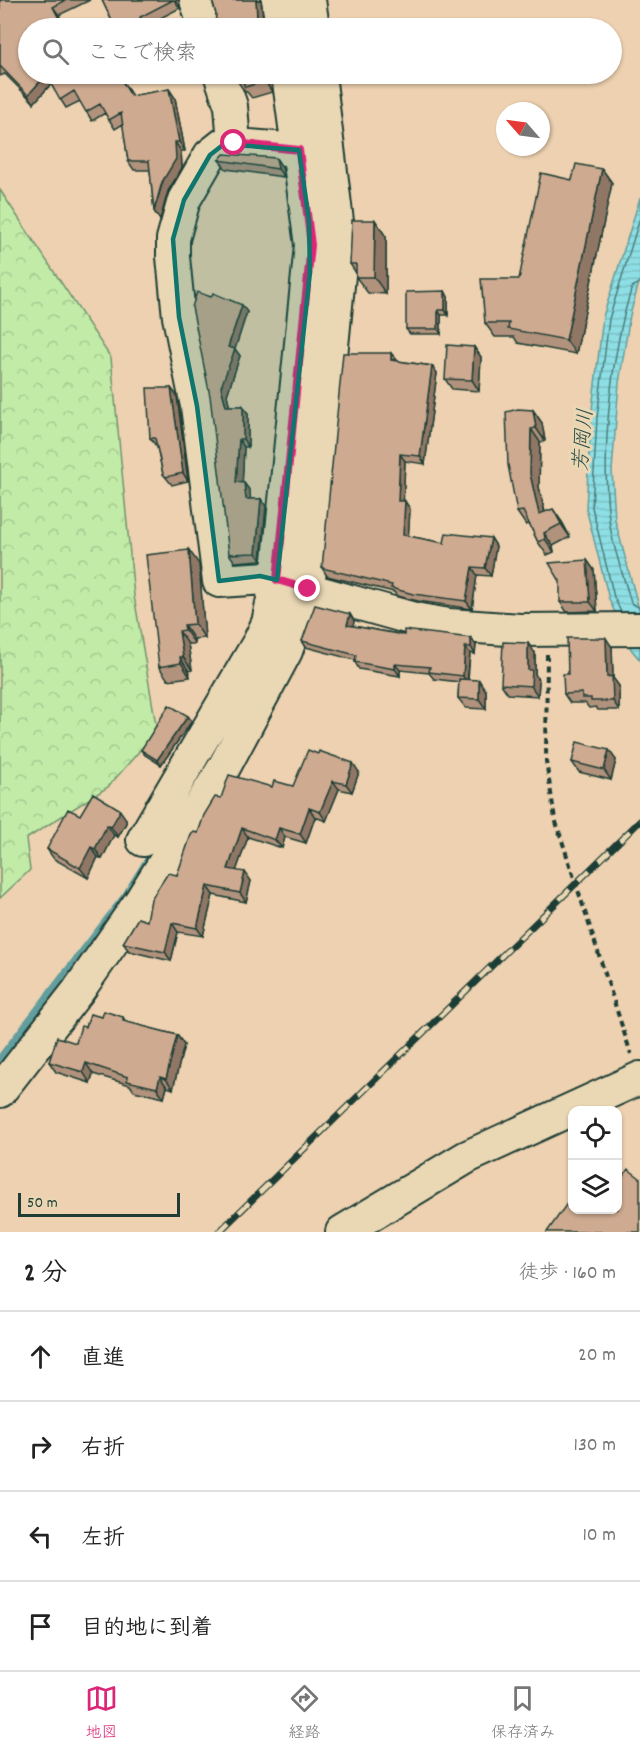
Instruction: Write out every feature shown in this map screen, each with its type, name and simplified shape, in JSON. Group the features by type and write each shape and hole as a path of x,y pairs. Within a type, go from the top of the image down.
{"street":[{"path":"196,0 202,18"},
{"path":"279,0 281,18"},
{"path":"309,0 312,18"},
{"path":"223,84 231,106 234,143"},
{"path":"0,1090 78,991 140,902 222,771 286,651 311,245 289,84"},
{"path":"143,840 291,584 339,275 337,220 320,84"},
{"path":"299,150 224,144 210,155 184,200 173,239 180,317 197,406 219,581 260,576 425,621 484,628 629,629"},
{"path":"342,1232 467,1157 640,1078"}],"path":[{"path":"546,630 548,698 546,761 555,819 640,1078"}],"highlighted area":[{"path":"224,144 299,150 309,221 310,272 277,580 260,576 219,581 197,406 179,317 173,239 184,200 210,155"}],"green space":[{"path":"0,190 111,358 134,596 157,731 108,787 26,839 30,870 0,898"}],"water":[{"path":"640,198 640,279 630,315 619,383 612,470 615,520 639,609 640,660 631,649 609,599 586,508 591,418 603,317"}],"building":[{"path":"0,0 66,0 53,7 59,18 18,18 18,84 38,84 28,95 0,66"},
{"path":"102,0 173,0 140,18 111,18"},
{"path":"212,0 256,0 257,18 216,18"},
{"path":"51,84 124,84 131,96 169,89 179,142 175,142 176,159 162,182 154,211 149,161 128,161 121,113 109,120 100,104 86,112 74,91 60,100"},
{"path":"224,154 276,158 278,169 219,160"},
{"path":"576,164 602,169 566,340 508,329 509,323 485,323 481,279 519,279 541,173 572,180"},
{"path":"352,220 375,220 374,277 356,277 356,264 350,264"},
{"path":"445,291 445,310 438,310 438,329 406,329 406,292"},
{"path":"197,292 211,297 213,293 242,305 228,347 235,349 221,387 226,406 243,406 243,439 239,439 236,482 244,483 246,499 261,499 256,553 229,554 210,396 192,307"},
{"path":"447,345 474,347 472,380 445,379"},
{"path":"343,353 391,353 391,360 432,366 420,456 400,454 398,501 405,501 403,535 444,543 446,533 491,538 485,568 472,567 466,601 413,594 391,588 392,585 322,568"},
{"path":"147,388 171,388 183,473 166,477 163,474 155,438 150,438"},
{"path":"518,409 533,410 536,428 531,429 530,474 539,514 553,509 561,524 544,533 545,539 538,542 523,511 517,512 508,465 506,412"},
{"path":"189,550 195,624 184,625 185,630 179,631 183,657 180,657 181,663 159,667 146,555"},
{"path":"587,560 590,602 560,602 560,581 549,563"},
{"path":"315,605 350,614 347,625 404,635 404,630 471,638 471,647 465,647 463,676 429,672 430,667 395,664 395,669 355,662 356,655 302,641"},
{"path":"567,638 606,638 607,677 612,676 613,701 591,701 591,698 582,698 582,693 564,694 563,674 568,674"},
{"path":"503,642 528,643 528,670 532,670 531,686 501,684"},
{"path":"459,679 479,680 479,699 458,698"},
{"path":"169,705 188,716 157,760 141,750"},
{"path":"577,742 609,750 604,770 572,762"},
{"path":"308,750 318,754 319,751 353,763 346,784 333,781 320,812 309,808 300,834 279,828 275,840 242,828 228,869 245,872 240,893 207,886 197,928 172,923 165,952 123,943 138,918 147,921 151,899 168,873 177,875 191,835 194,832 198,833 204,815 215,797 221,798 229,775 272,787 274,781 293,786"},
{"path":"93,793 119,809 119,813 111,827 107,825 95,849 91,847 80,868 47,849 68,809 80,815"},
{"path":"104,1011 123,1017 123,1021 177,1035 166,1079 160,1077 157,1088 127,1081 128,1077 86,1063 83,1072 49,1062 57,1037 76,1043 81,1026 86,1027 90,1014 102,1017"},
{"path":"628,1169 640,1178 640,1232 547,1232 568,1202 568,1214 622,1214 622,1178"}],"waterway":[{"path":"189,793 216,746"},
{"path":"0,1058 125,896 156,846"}],"railway":[{"path":"219,1232 640,821"}],"route":[{"path":"234,143 299,150 309,220 310,272 277,580 308,589"}],"water label":[{"name":"芳岡川","path":"585,440"}]}
